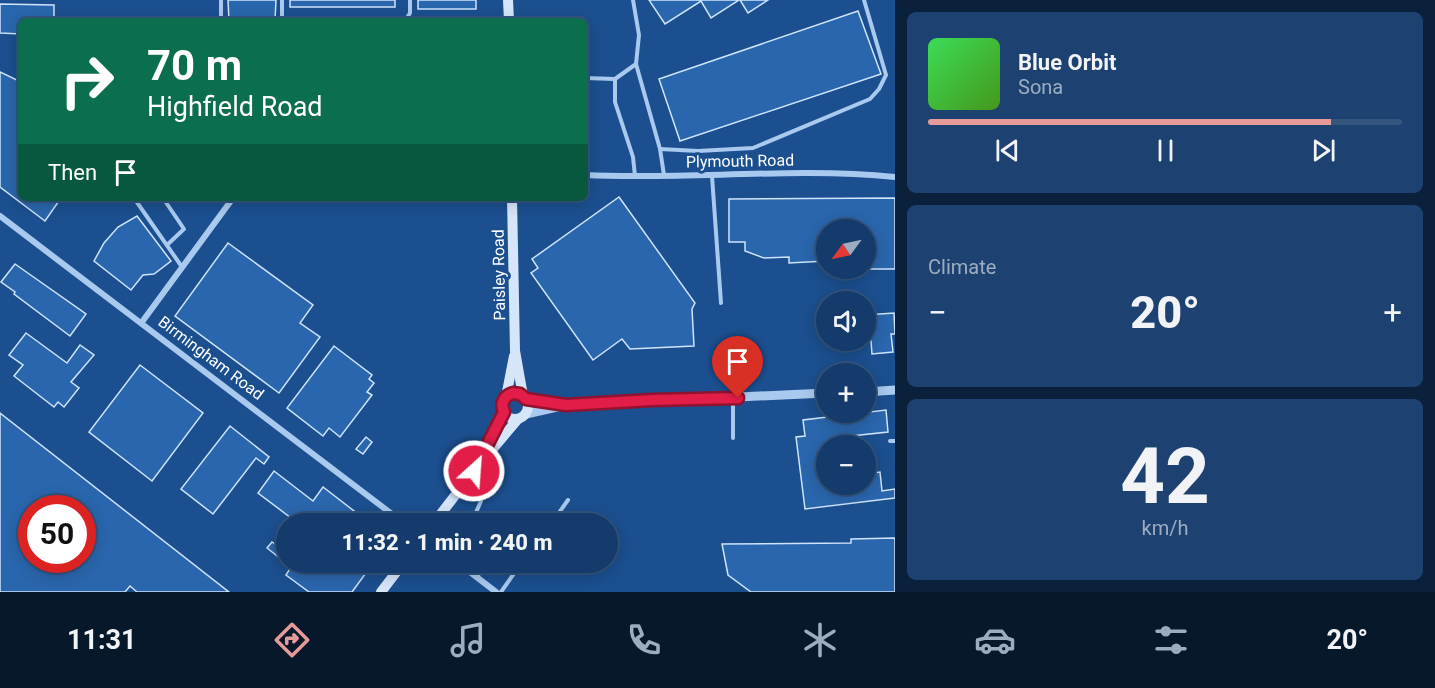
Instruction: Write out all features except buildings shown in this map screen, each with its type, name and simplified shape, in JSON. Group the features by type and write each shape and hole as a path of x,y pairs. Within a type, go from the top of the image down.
{"main road":[{"path":"508,0 509,18"},
{"name":"Paisley Road","path":"513,201 515,351 525,397"},
{"name":"Paisley Road","path":"506,397 515,351"},
{"path":"442,513 474,471 522,417 528,407 525,397 513,393 506,397 502,405 504,412 509,418 522,417"},
{"path":"474,471 504,412"},
{"path":"381,592 396,573"}],"street":[{"name":"Plymouth Road","path":"588,175 712,176 848,172 895,177"},
{"path":"142,322 231,201"},
{"name":"Birmingham Road","path":"0,216 391,513"},
{"path":"876,391 895,390"},
{"path":"522,417 566,405 816,394"},
{"path":"525,397 566,405"},
{"path":"471,573 497,592"}],"lane":[{"path":"221,0 221,18"},
{"path":"282,0 282,18"},
{"path":"407,18 410,13 410,0"},
{"path":"633,0 639,35 636,64 660,149 664,176"},
{"path":"660,149 698,151 753,148 870,99 879,90 886,75 864,0"},
{"path":"588,78 615,79 636,64"},
{"path":"615,79 615,102 633,157 635,176"},
{"path":"712,176 721,303"},
{"path":"136,201 182,267"},
{"path":"165,201 184,228 166,245"},
{"path":"733,398 733,438"},
{"path":"464,484 478,495 481,501 476,513"},
{"path":"559,513 568,500"},
{"path":"476,577 479,573"},
{"path":"497,592 513,573"}],"route":[{"path":"474,471 504,412 502,409 504,399 513,393 520,394 526,399 566,405 738,398"}]}
